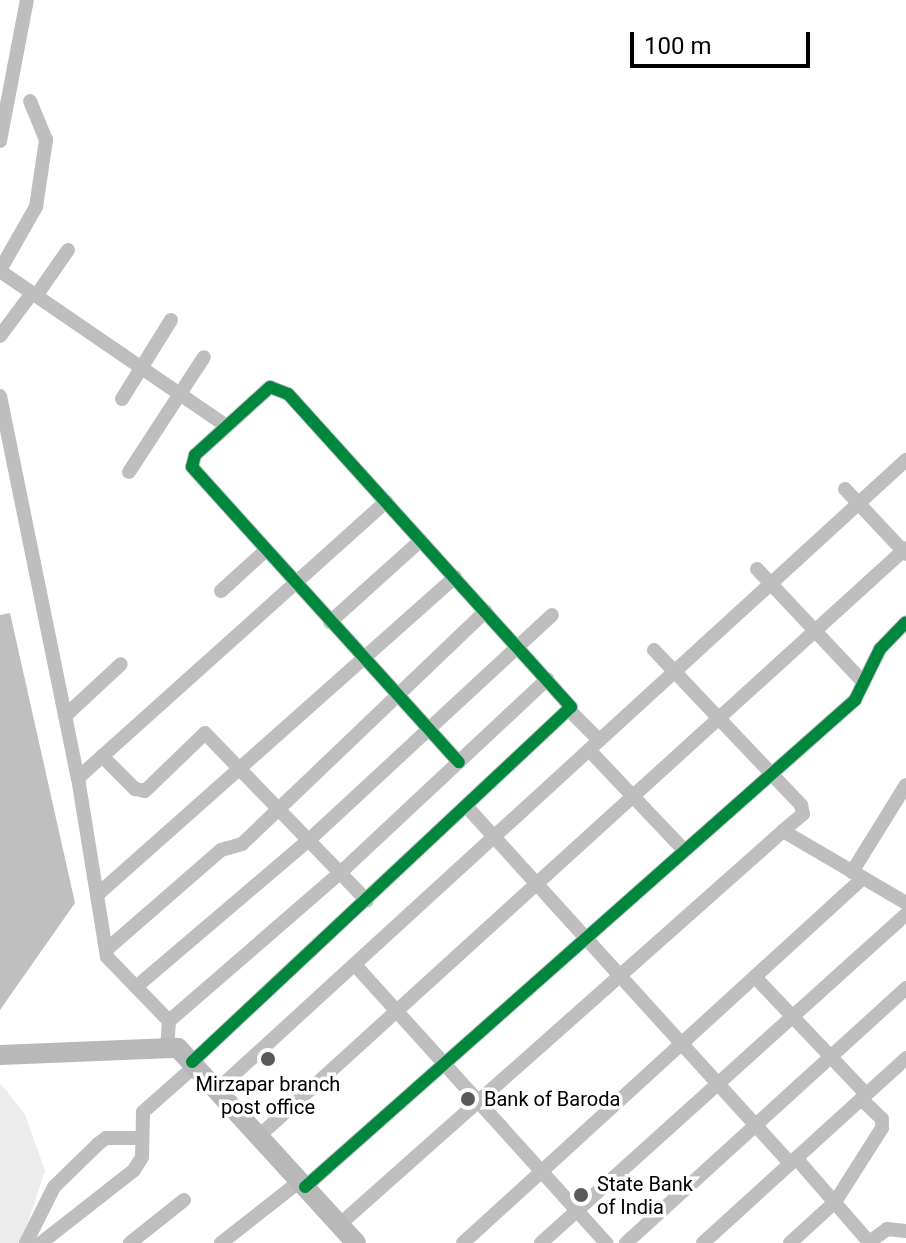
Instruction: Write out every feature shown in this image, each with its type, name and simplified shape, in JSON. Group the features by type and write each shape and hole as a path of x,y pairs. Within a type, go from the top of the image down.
{"street":[{"path":"0,141 27,0"},
{"path":"30,101 46,140 36,207 0,270 226,426"},
{"path":"0,336 68,250"},
{"path":"122,399 171,320"},
{"path":"129,472 204,357"},
{"path":"459,762 396,696 192,467 195,455 262,391 277,387 421,540 570,703 570,711 633,796 684,850"},
{"path":"0,396 78,778 106,950 110,962 169,1021"},
{"path":"217,1090 906,460"},
{"path":"259,1136 905,551 845,489"},
{"path":"78,778 386,502"},
{"path":"330,622 421,540"},
{"path":"221,591 266,550"},
{"path":"757,569 864,683"},
{"path":"97,895 455,577"},
{"path":"106,950 221,850 238,847 486,611"},
{"path":"136,987 309,840 552,615"},
{"path":"221,1243 302,1184 855,700 880,649 906,622"},
{"path":"0,1055 178,1048 349,1238 478,1101 783,831 803,809 654,650"},
{"path":"65,716 121,664"},
{"path":"167,1047 169,1021 340,873 547,679"},
{"path":"37,1241 134,1170 142,1157 147,1108 570,711"},
{"path":"102,756 135,789 145,791 205,733 367,901"},
{"path":"463,1243 755,977 858,875 906,785"},
{"path":"467,807 756,1125 835,1202 868,1242 887,1229 906,1231"},
{"path":"783,831 858,875 903,896"},
{"path":"541,1243 906,914"},
{"path":"355,965 606,1243"},
{"path":"755,977 830,1057 884,1123 835,1202 790,1243"},
{"path":"626,1243 906,988"},
{"path":"703,1243 906,1058"},
{"path":"37,1241 54,1187 106,1138 142,1138"},
{"path":"130,1243 184,1200"}],"shaded area":[{"path":"10,613 75,903 0,1010 0,615"},
{"path":"0,1083 25,1114 45,1171 21,1243 0,1243"}],"cycle path":[{"path":"192,1062 571,707 288,394 270,387 195,455 192,467 459,762"},
{"path":"305,1187 855,700 880,649 906,622"}],"place":[{"name":"Mirzapar branch post office","path":"268,1059"},
{"name":"Bank of Baroda","path":"468,1099"},
{"name":"State Bank of India","path":"581,1195"}]}
